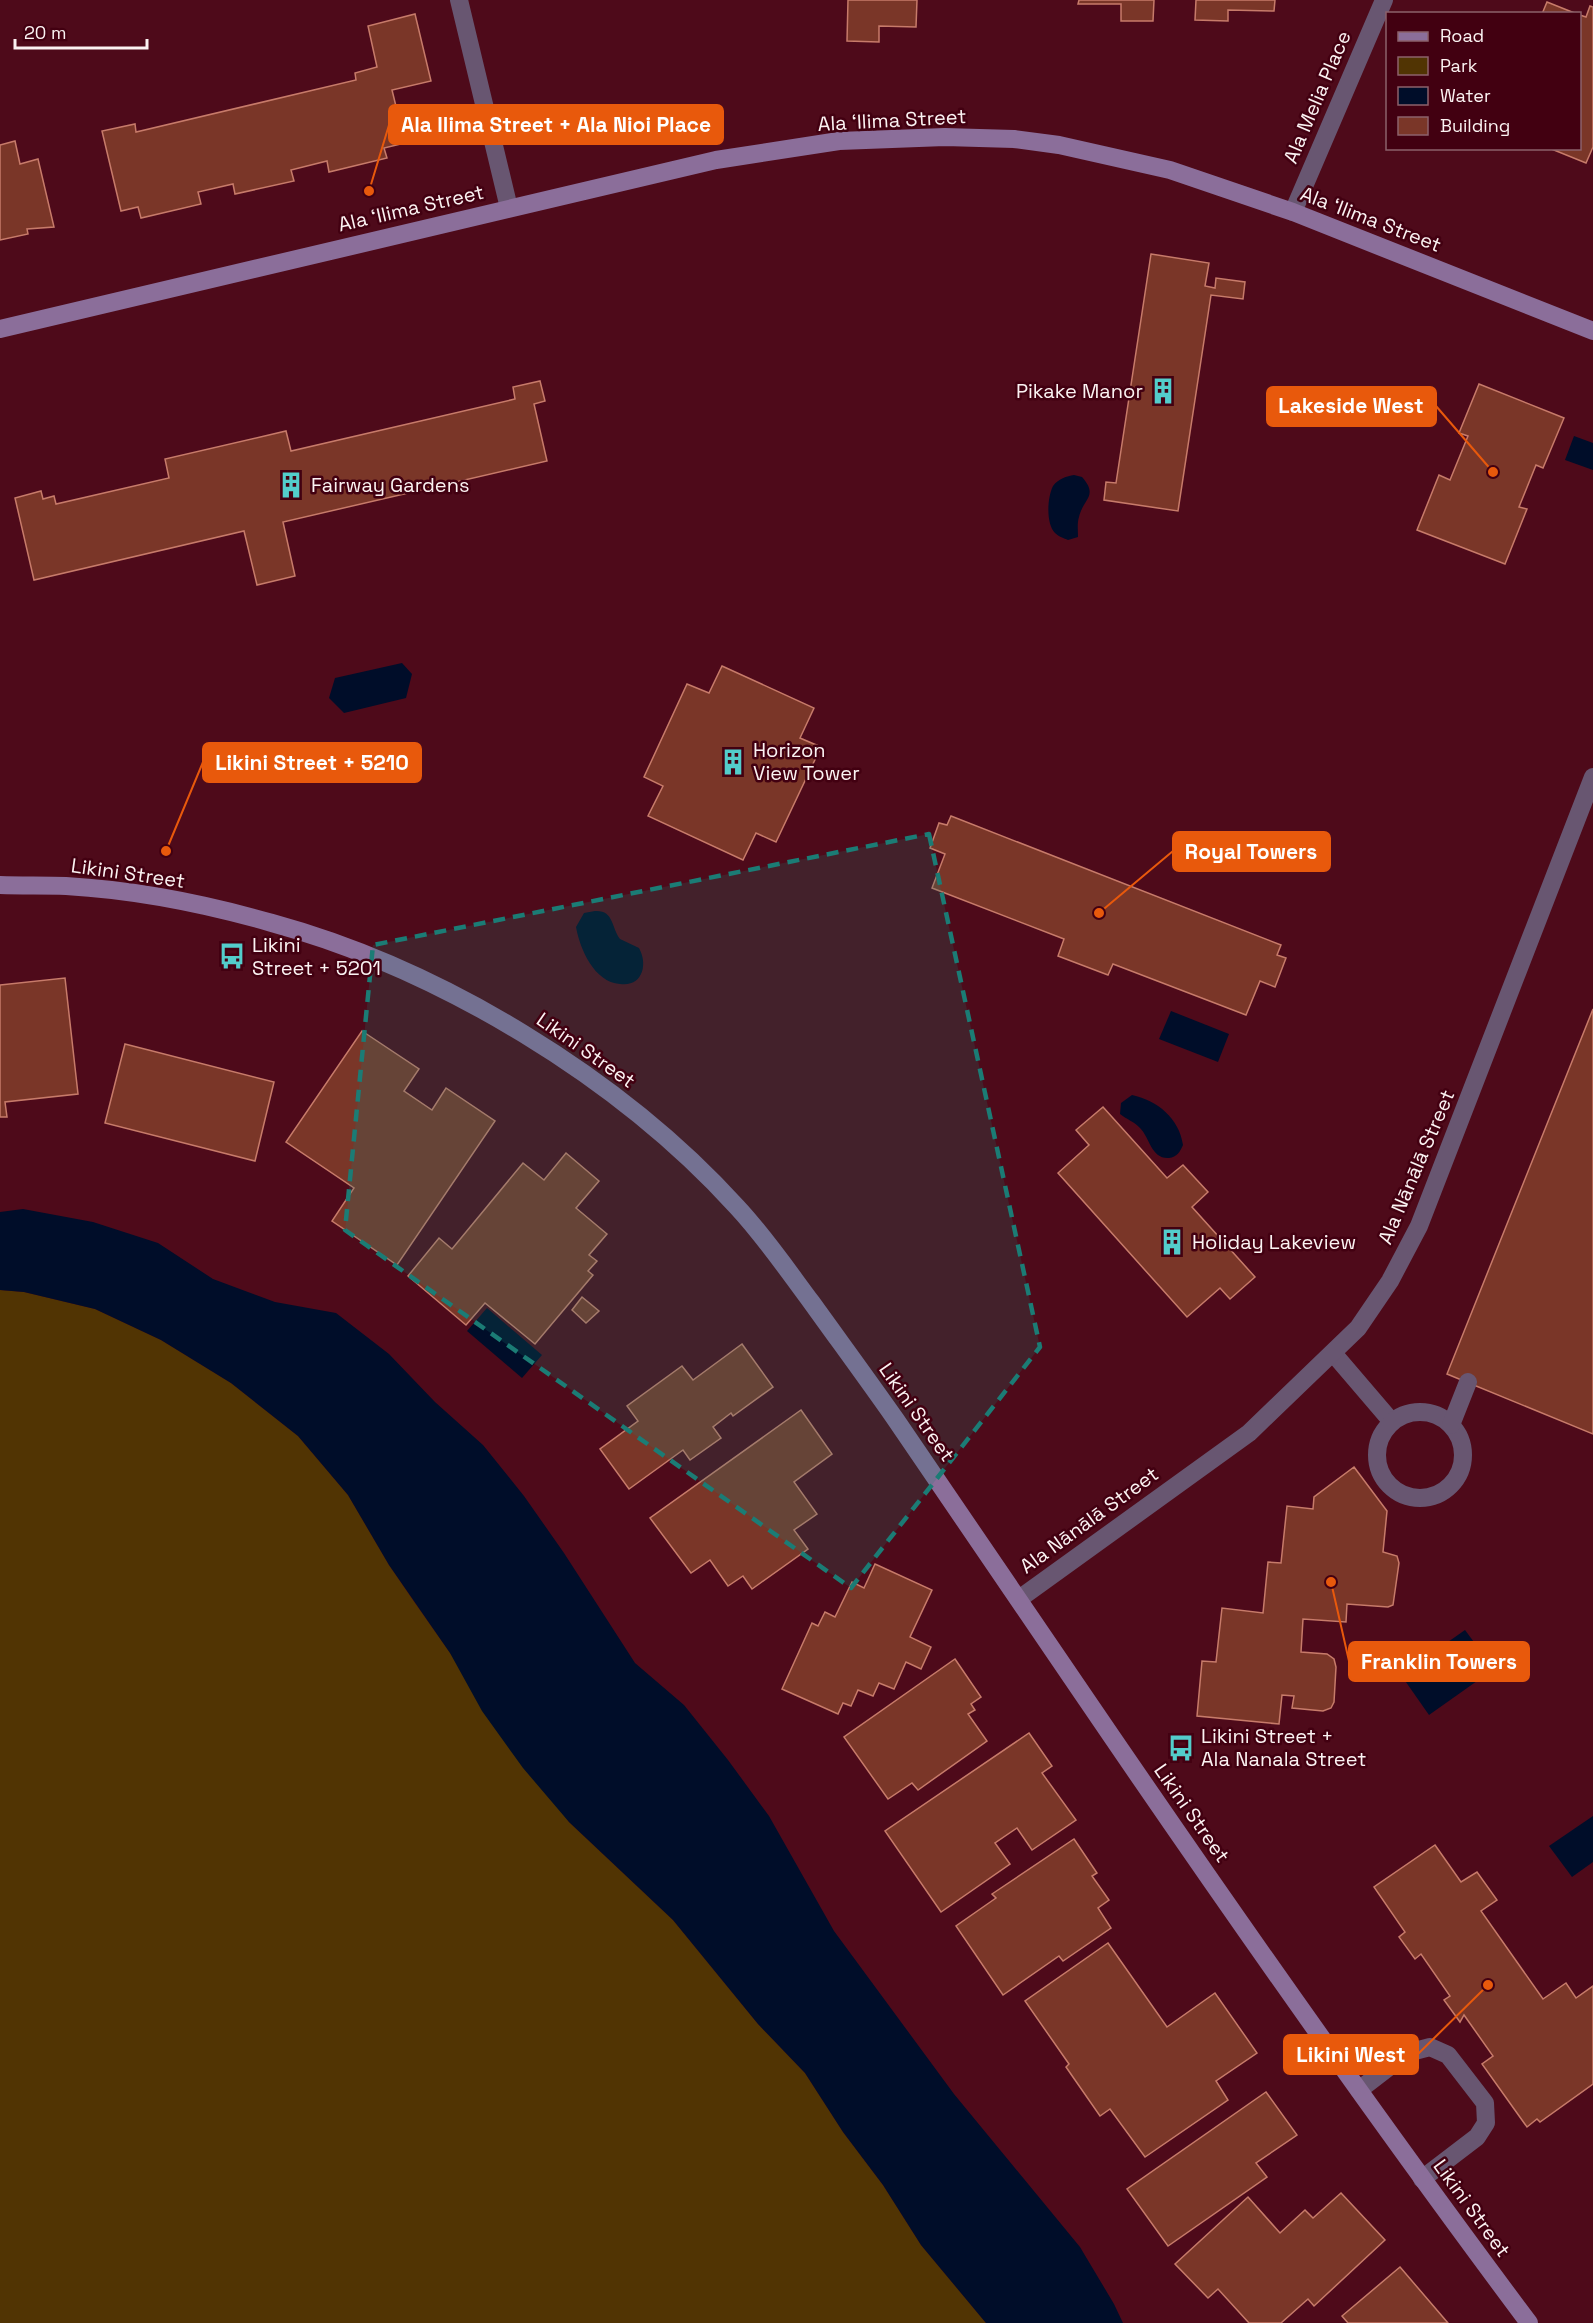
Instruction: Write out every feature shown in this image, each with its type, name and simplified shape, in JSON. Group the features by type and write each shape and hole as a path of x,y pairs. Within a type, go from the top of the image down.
{"street":[{"path":"459,0 509,208"},
{"name":"Ala Melia Place","path":"1293,212 1384,0"},
{"name":"Ala ʻIlima Street","path":"0,328 716,160 839,141 945,137 1014,140 1059,145 1170,170 1293,212 1593,331"},
{"name":"Ala Nānālā Street","path":"1019,1599 1249,1433 1333,1353 1364,1319 1390,1281 1419,1226 1593,777"},
{"name":"Likini Street","path":"0,885 68,886 205,906 277,924 372,957 440,989 548,1047 648,1123 737,1206 774,1251 866,1377 1220,1894 1422,2179 1529,2323"},
{"path":"1333,1353 1392,1422"},
{"path":"1451,1425 1468,1382"},
{"path":"1413,1412 1427,1412 1451,1425 1459,1436 1463,1450 1458,1477 1448,1488 1436,1495 1422,1498 1407,1496 1394,1490 1383,1479 1378,1466 1377,1451 1380,1437 1392,1422 1413,1412"},
{"path":"1359,2090 1407,2053 1431,2047 1448,2055 1485,2103 1486,2122 1477,2138 1422,2179"}],"highlighted area":[{"path":"929,834 1040,1347 851,1588 345,1230 373,945"}],"green space":[{"path":"0,1290 24,1292 95,1309 161,1340 231,1383 298,1436 348,1495 389,1565 569,1822 673,1920 758,2024 805,2073 843,2132 883,2185 921,2245 986,2323 0,2323"}],"water":[{"path":"1574,436 1593,443 1593,470 1565,460"},
{"path":"1074,475 1082,477 1090,493 1079,517 1078,537 1068,540 1058,536 1052,529 1049,504 1053,486 1063,478"},
{"path":"402,663 412,674 406,698 344,713 329,698 335,678"},
{"path":"595,911 606,913 620,939 639,948 643,967 642,973 634,982 620,984 611,982 596,971 585,954 576,927 584,913"},
{"path":"1171,1011 1229,1034 1218,1062 1159,1039"},
{"path":"1132,1095 1159,1106 1172,1119 1181,1135 1183,1145 1176,1155 1169,1158 1158,1155 1140,1128 1120,1114 1121,1103"},
{"path":"23,1209 93,1222 158,1243 213,1279 275,1302 336,1313 389,1354 435,1402 483,1445 524,1496 564,1553 635,1663 684,1705 769,1816 834,1931 954,2094 1080,2247 1123,2323 986,2323 921,2245 883,2185 843,2132 805,2073 758,2024 673,1920 569,1822 523,1768 482,1711 450,1653 389,1565 348,1495 298,1436 231,1383 161,1340 95,1309 24,1292 0,1290 0,1212"},
{"path":"487,1308 542,1355 522,1378 467,1331"},
{"path":"1465,1630 1494,1669 1429,1715 1401,1675"},
{"path":"1593,1816 1593,1862 1572,1877 1549,1846"}],"building":[{"path":"848,0 917,0 916,27 879,26 879,42 847,41"},
{"path":"1079,0 1154,0 1153,21 1121,21 1121,4 1078,4"},
{"path":"1196,0 1275,0 1274,11 1228,10 1228,21 1195,20"},
{"path":"1547,2 1572,12 1543,12"},
{"path":"1590,6 1593,7 1593,147 1586,163 1554,150 1581,150 1581,15 1586,17"},
{"path":"415,14 431,81 392,90 405,143 384,148 387,158 329,172 327,161 291,170 294,181 235,194 233,184 198,192 201,204 141,218 138,207 121,211 102,131 135,124 136,132 356,80 355,73 377,67 368,26"},
{"path":"15,141 20,164 38,159 54,227 27,229 28,234 0,240 0,145"},
{"name":"Pikake Manor","path":"1151,254 1209,263 1205,286 1215,288 1216,278 1245,282 1243,299 1211,295 1178,511 1104,500 1106,482 1116,483"},
{"name":"Fairway Gardens","path":"540,381 545,401 534,404 547,461 283,522 295,576 257,585 244,531 34,580 15,498 41,491 43,499 54,496 56,504 169,478 165,459 286,431 291,451 515,399 513,387"},
{"path":"1479,384 1564,418 1543,468 1536,465 1519,507 1527,509 1505,564 1417,530 1439,475 1450,480 1468,436 1459,433"},
{"name":"Horizon View Tower","path":"722,666 814,708 800,738 821,747 776,842 756,833 743,860 648,816 663,786 644,777 687,684 709,693"},
{"path":"951,816 1281,945 1277,955 1286,958 1275,987 1260,981 1246,1015 1113,964 1108,975 1058,956 1064,939 932,888 945,854 930,848 939,823 947,825"},
{"path":"65,978 78,1094 5,1102 7,1117 0,1117 0,985"},
{"path":"1593,1009 1593,1434 1447,1374"},
{"path":"362,1031 419,1069 404,1091 432,1110 446,1088 495,1121 397,1265 332,1221 354,1188 286,1142"},
{"path":"125,1044 274,1082 255,1161 105,1123"},
{"name":"Holiday Lakeview","path":"1103,1107 1167,1178 1183,1165 1208,1192 1192,1207 1255,1277 1230,1299 1220,1288 1187,1317 1058,1173 1089,1145 1076,1130"},
{"path":"566,1153 599,1181 576,1208 607,1234 589,1255 597,1261 588,1271 593,1275 535,1344 485,1303 466,1325 408,1276 439,1238 452,1249 523,1163 544,1180"},
{"path":"582,1297 599,1311 586,1323 572,1310"},
{"path":"742,1344 773,1387 733,1416 731,1413 713,1427 721,1438 690,1460 683,1450 629,1489 600,1449 638,1421 627,1406 682,1366 693,1380"},
{"path":"801,1410 832,1454 794,1482 817,1514 794,1530 808,1549 752,1589 743,1576 728,1586 710,1560 691,1573 650,1518"},
{"path":"1354,1467 1387,1511 1383,1552 1397,1556 1399,1563 1393,1605 1388,1607 1347,1604 1346,1622 1303,1619 1301,1652 1327,1654 1334,1659 1336,1667 1334,1702 1331,1708 1323,1711 1292,1708 1294,1696 1282,1695 1279,1724 1197,1716 1202,1661 1216,1662 1222,1608 1263,1613 1268,1562 1281,1563 1287,1506 1313,1509 1314,1497"},
{"path":"875,1564 932,1590 910,1637 931,1647 921,1669 906,1662 894,1689 879,1683 873,1696 858,1690 851,1706 843,1703 838,1714 782,1689 812,1623 818,1626 825,1612 835,1617 852,1582 864,1588"},
{"path":"955,1659 981,1697 971,1704 975,1710 968,1714 987,1741 918,1790 912,1783 888,1799 844,1737"},
{"path":"1029,1733 1052,1766 1042,1773 1076,1820 1032,1850 1017,1828 995,1843 1010,1864 941,1912 885,1831"},
{"path":"1074,1839 1097,1873 1092,1876 1109,1900 1098,1908 1111,1928 1063,1961 1059,1956 1003,1995 956,1926 996,1898 992,1894"},
{"path":"1435,1845 1461,1882 1477,1872 1497,1900 1481,1911 1543,1999 1566,1983 1576,1998 1593,1986 1593,2084 1540,2122 1537,2119 1527,2127 1482,2064 1493,2056 1464,2015 1460,2022 1444,2000 1450,1996 1421,1954 1415,1959 1399,1937 1405,1932 1374,1887"},
{"path":"1108,1943 1167,2027 1215,1993 1257,2053 1216,2081 1228,2100 1145,2157 1110,2109 1100,2116 1066,2067 1069,2064 1025,2001"},
{"path":"1266,2092 1297,2135 1256,2163 1267,2177 1168,2246 1127,2189"},
{"path":"1341,2193 1385,2240 1314,2306 1308,2299 1281,2323 1249,2323 1218,2289 1208,2298 1175,2264 1248,2197 1280,2233 1305,2210 1313,2218"},
{"path":"1400,2267 1448,2323 1348,2323 1342,2316"}],"place":[{"name":"Ala Ilima Street + Ala Nioi Place","path":"369,191"},
{"name":"Pikake Manor","path":"1163,391"},
{"name":"Lakeside West","path":"1493,472"},
{"name":"Fairway Gardens","path":"291,485"},
{"name":"Horizon View Tower","path":"733,762"},
{"name":"Likini Street + 5210","path":"166,851"},
{"name":"Royal Towers","path":"1099,913"},
{"name":"Likini Street + 5201","path":"232,956"},
{"name":"Holiday Lakeview","path":"1172,1242"},
{"name":"Franklin Towers","path":"1331,1582"},
{"name":"Likini Street + Ala Nanala Street","path":"1181,1748"},
{"name":"Likini West","path":"1488,1985"}]}
